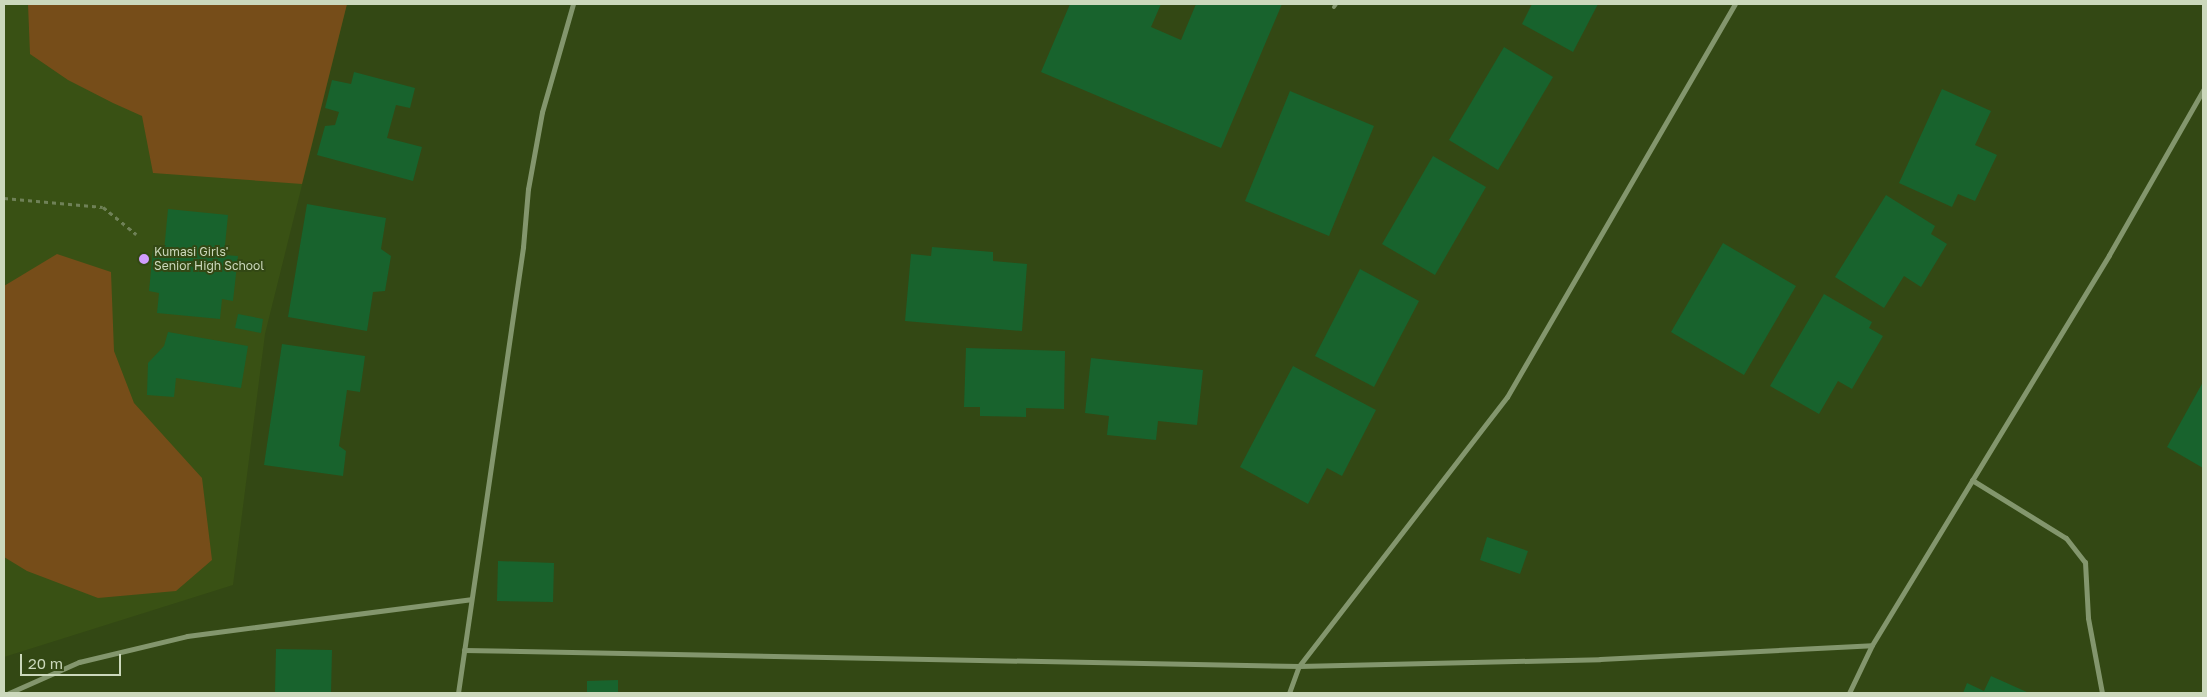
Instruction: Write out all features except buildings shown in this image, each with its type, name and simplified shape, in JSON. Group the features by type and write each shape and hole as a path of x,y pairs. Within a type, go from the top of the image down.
{"street":[{"path":"458,693 523,247 528,188 542,112 573,4"},
{"path":"1289,693 1299,666 1507,397 1735,4"},
{"path":"1849,693 1872,645 2109,255 2203,90"},
{"path":"1972,480 2066,538 2085,562 2088,618 2102,693"},
{"path":"9,693 79,662 187,636 471,599"},
{"path":"464,650 1299,666 1600,659 1872,645"}],"path":[{"path":"4,198 103,207 136,234"}],"shaded area":[{"name":"Kumasi Girls' Senior High School","path":"4,4 347,4 265,334 233,585 4,657"},
{"path":"28,4 347,4 302,184 153,173 142,116 68,80 30,54"},
{"path":"57,254 111,272 114,351 134,403 202,478 212,560 176,591 98,598 27,571 4,557 4,286"}],"place":[{"name":"Kumasi Girls' Senior High School","path":"144,259"}]}
